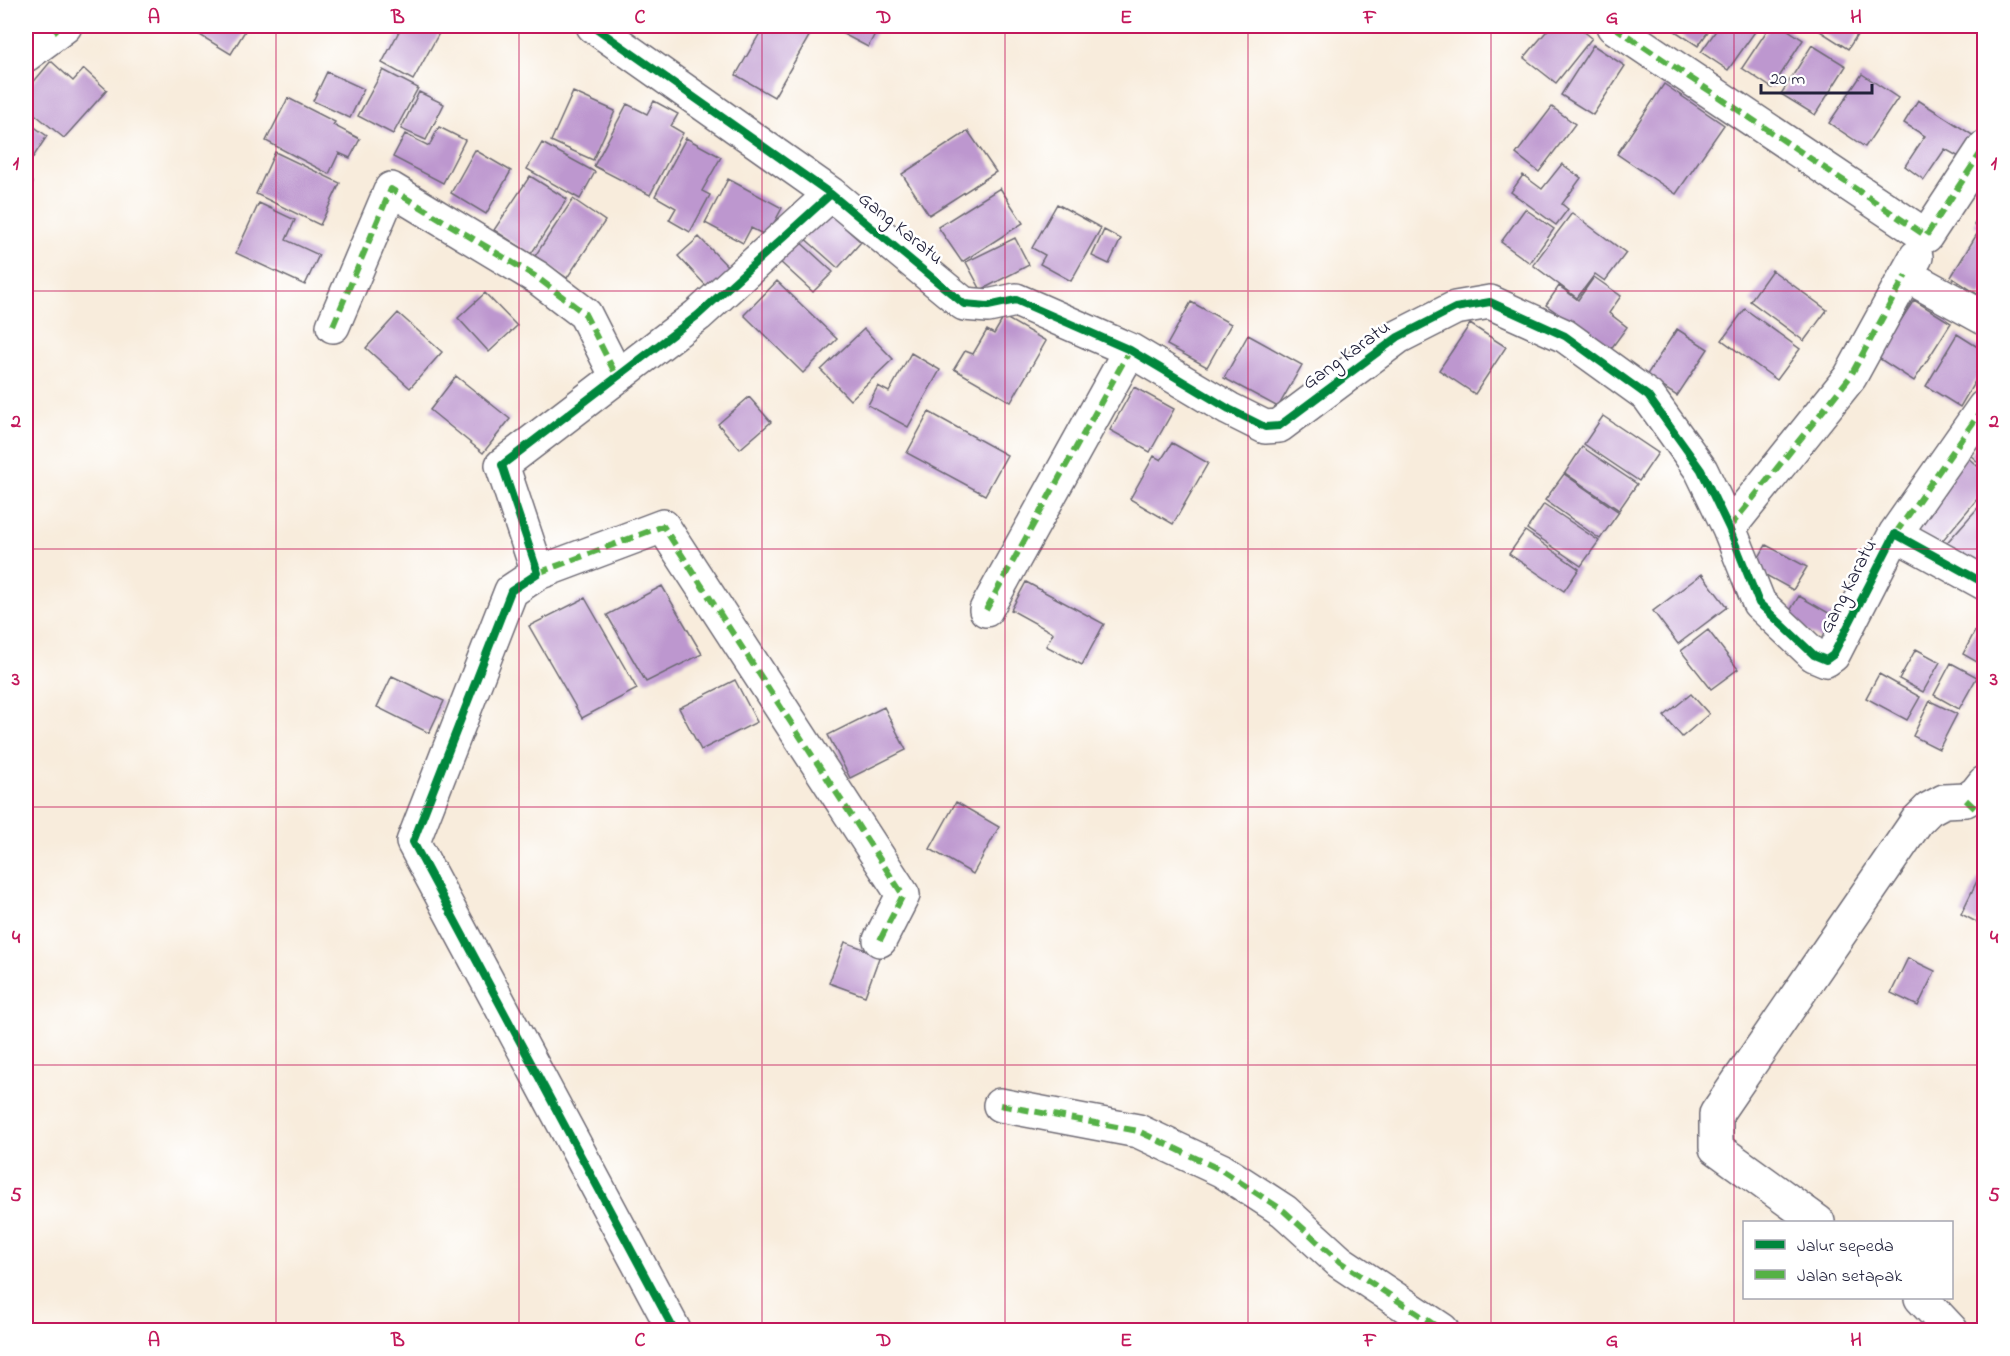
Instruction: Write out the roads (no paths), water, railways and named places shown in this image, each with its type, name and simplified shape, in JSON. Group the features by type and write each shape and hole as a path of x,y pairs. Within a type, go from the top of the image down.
{"street":[{"name":"Gang Karatu","path":"592,26 831,194 964,304 988,306 1016,300 1130,350 1229,409 1265,427 1278,426 1398,337 1455,308 1490,303 1565,336 1648,396 1701,470 1729,528 1759,603 1814,655 1826,660 1833,655 1895,534 1984,583"},
{"path":"1612,26 1926,236"},
{"path":"26,55 58,28"},
{"path":"1729,528 1850,377 1926,236 1984,148"},
{"path":"333,326 391,189 538,278 585,314 617,377"},
{"path":"538,573 501,465 698,315 831,194"},
{"path":"1906,275 1984,318"},
{"path":"986,610 1130,350"},
{"path":"1895,534 1984,407"},
{"path":"674,1330 413,842 511,591 538,573 663,526 903,895 880,940"},
{"path":"1817,1221 1716,1148 1716,1114 1917,821 1929,809 1944,801 1978,800"},
{"path":"1000,1105 1138,1131 1221,1170 1284,1210 1340,1262 1442,1330"},
{"path":"1922,1299 1952,1330"}]}
